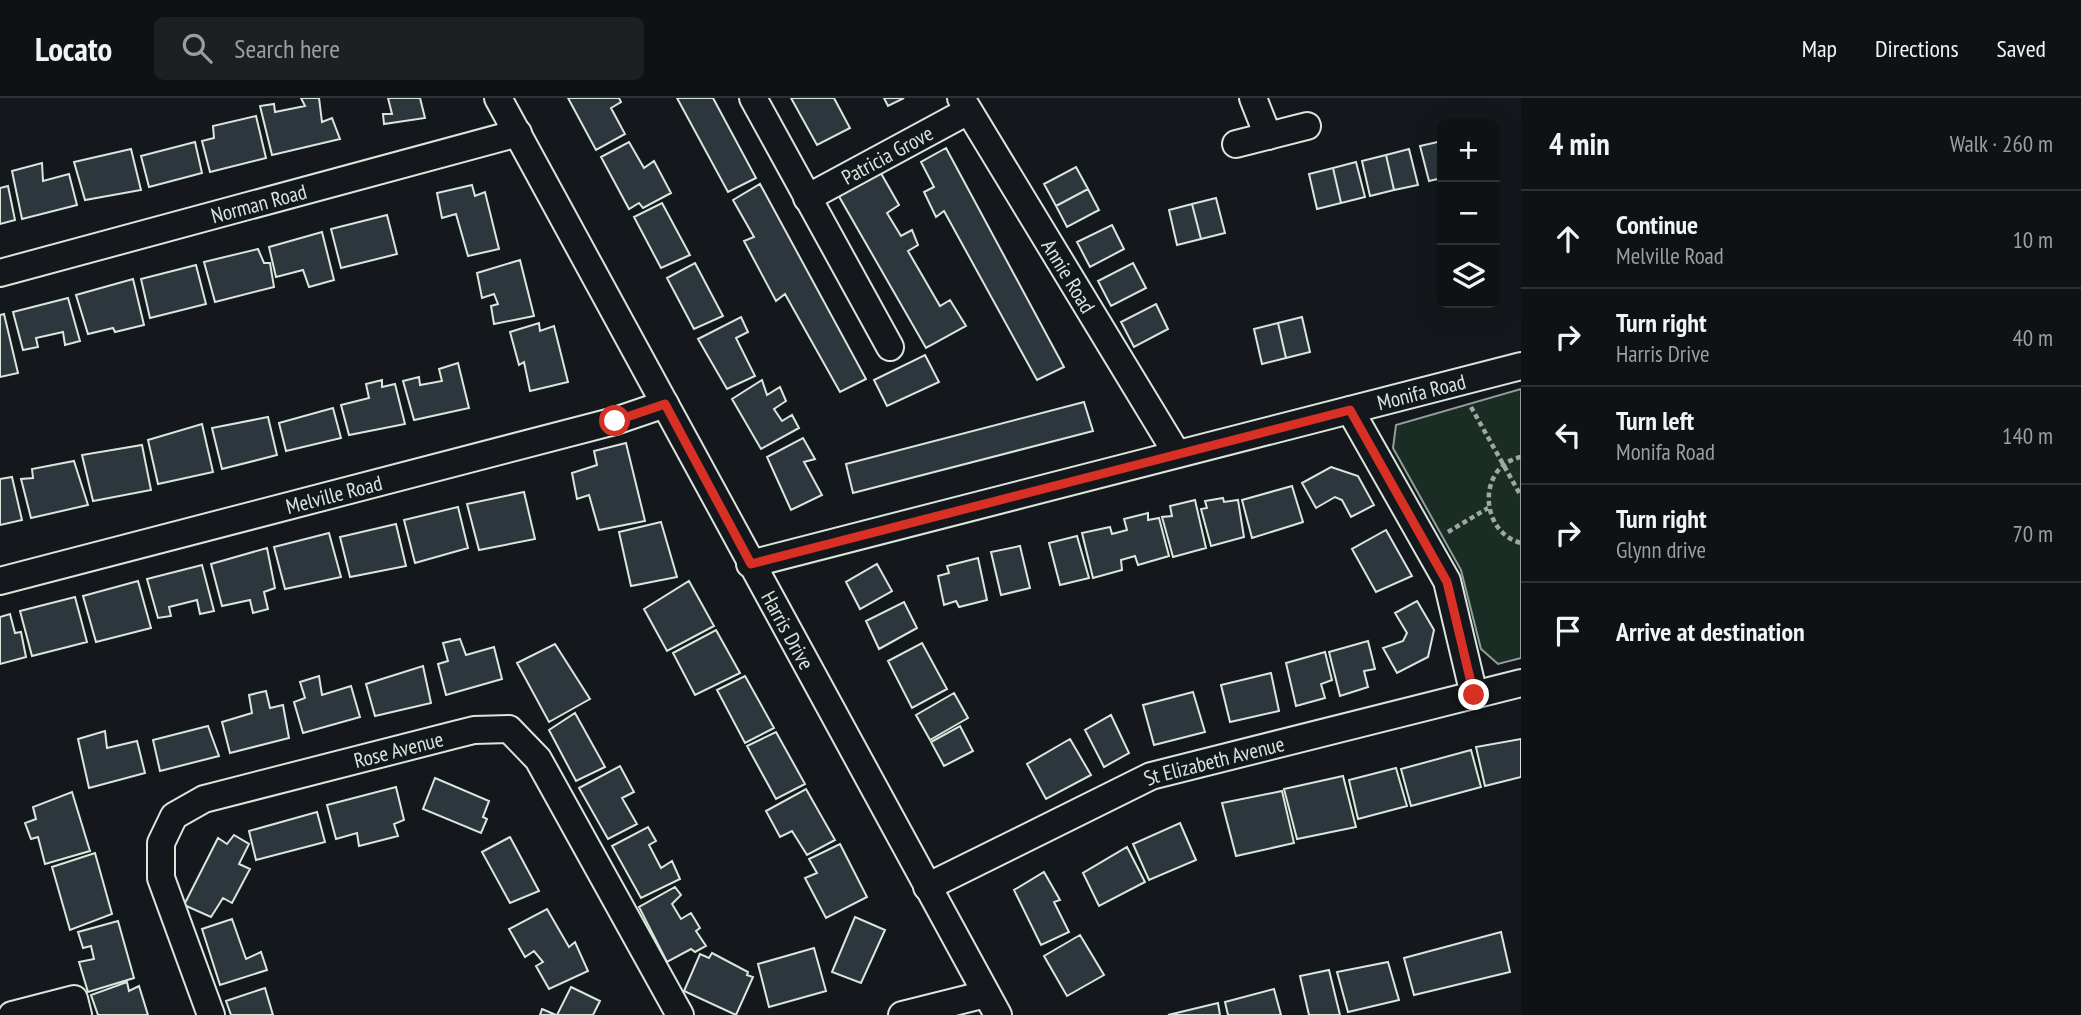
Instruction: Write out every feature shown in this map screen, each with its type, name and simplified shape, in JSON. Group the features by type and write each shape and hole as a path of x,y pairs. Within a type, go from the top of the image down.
{"street":[{"name":"Harris Drive","path":"498,98 992,1004"},
{"path":"753,98 890,347"},
{"path":"1253,98 1268,136"},
{"name":"Patricia Grove","path":"807,198 964,105"},
{"name":"Annie Road","path":"964,105 1177,454"},
{"path":"1236,144 1307,126"},
{"name":"Norman Road","path":"0,273 518,134"},
{"name":"Monifa Road","path":"751,564 1521,366"},
{"name":"Melville Road","path":"0,581 615,421 665,404"},
{"path":"1350,410 1447,582 1474,695"},
{"name":"St Elizabeth Avenue","path":"927,887 1151,776 1521,683"},
{"name":"Rose Avenue","path":"211,1015 161,878 161,843 174,816 204,799 474,730 509,729 538,759 680,1015"},
{"path":"12,1015 74,999 78,1015"},
{"path":"902,1015 992,1004"}],"path":[{"path":"1458,382 1521,496"},
{"path":"1521,457 1503,466 1488,492 1488,508 1493,522 1503,534 1521,543"},
{"path":"1427,546 1488,508"}],"green space":[{"path":"1521,389 1521,658 1498,664 1481,649 1461,570 1393,448 1396,425"}],"building":[{"path":"301,98 319,98 322,122 332,118 340,139 272,155 260,106 274,104 275,112 305,106"},
{"path":"388,98 420,98 425,118 384,124 383,114 392,114"},
{"path":"568,98 619,98 621,102 611,108 625,134 596,150"},
{"path":"677,98 713,98 756,178 728,192"},
{"path":"791,98 834,98 850,128 817,145"},
{"path":"884,98 904,98 888,106"},
{"path":"256,116 266,158 210,172 202,141 214,138 213,126"},
{"path":"195,142 202,173 149,187 141,156"},
{"path":"629,142 644,168 654,161 671,193 643,208 639,203 629,209 601,157"},
{"path":"1437,142 1437,179 1429,181 1420,146"},
{"path":"946,148 1064,367 1037,380 944,211 936,217 924,192 934,187 921,162"},
{"path":"131,149 141,190 85,200 74,162"},
{"path":"1409,149 1418,185 1394,190 1386,155"},
{"path":"1386,155 1394,190 1370,196 1362,161"},
{"path":"1356,162 1365,197 1341,203 1333,168"},
{"path":"42,163 43,181 69,174 77,205 22,219 12,171"},
{"path":"1076,167 1088,189 1056,206 1044,184"},
{"path":"878,168 899,205 887,213 901,236 912,230 918,245 908,251 940,306 950,300 966,326 926,348 837,193"},
{"path":"1333,168 1341,203 1317,209 1309,174"},
{"path":"760,184 866,379 840,392 785,294 776,301 744,241 754,237 733,200"},
{"path":"472,185 475,196 485,192 499,249 468,256 456,214 442,218 437,193"},
{"path":"8,186 15,220 0,224 0,188"},
{"path":"1088,189 1099,210 1067,227 1056,206"},
{"path":"1216,198 1225,233 1201,239 1192,204"},
{"path":"662,203 690,255 661,268 634,217"},
{"path":"1192,204 1201,239 1177,245 1169,210"},
{"path":"387,215 397,254 341,268 331,229"},
{"path":"1112,225 1124,249 1090,267 1077,242"},
{"path":"322,232 334,280 309,287 303,270 276,277 269,247"},
{"path":"258,249 264,263 270,263 274,287 215,302 204,262"},
{"path":"520,260 534,316 494,324 491,306 498,304 494,294 482,298 477,273"},
{"path":"695,263 723,316 694,329 667,278"},
{"path":"1133,263 1146,288 1111,306 1098,281"},
{"path":"196,265 206,304 150,318 141,279"},
{"path":"133,279 144,325 115,332 113,328 88,334 76,295"},
{"path":"68,298 80,341 65,345 63,332 36,338 38,347 23,350 13,312"},
{"path":"1156,304 1168,329 1134,347 1121,322"},
{"path":"4,314 18,373 0,377 0,315"},
{"path":"741,317 748,332 736,338 755,376 727,389 698,339"},
{"path":"1302,317 1310,352 1286,358 1278,323"},
{"path":"539,323 540,331 554,326 568,382 530,391 524,362 519,365 510,332"},
{"path":"1278,323 1286,358 1262,364 1254,329"},
{"path":"925,355 939,382 887,406 874,380"},
{"path":"458,363 469,408 414,420 403,381 419,377 420,385 442,381 439,369"},
{"path":"382,380 382,387 395,384 405,424 349,435 341,405 369,398 366,384"},
{"path":"762,380 767,395 780,387 786,401 774,409 782,421 792,415 799,428 761,449 732,399"},
{"path":"1084,402 1093,431 853,493 846,464"},
{"path":"333,408 341,438 286,451 279,423"},
{"path":"268,417 277,455 222,469 212,428"},
{"path":"202,424 213,472 158,484 148,440"},
{"path":"803,438 815,459 804,462 822,495 791,510 767,457"},
{"path":"626,443 645,521 599,530 589,495 577,499 572,473 597,465 594,451"},
{"path":"142,445 151,490 93,501 82,455"},
{"path":"74,461 88,505 31,518 21,479 33,478 32,469"},
{"path":"1331,467 1358,476 1374,505 1351,517 1342,500 1335,497 1316,508 1302,483"},
{"path":"12,477 22,520 0,525 0,479"},
{"path":"1292,486 1303,522 1252,538 1242,500"},
{"path":"524,492 535,539 479,550 467,504"},
{"path":"1223,498 1224,502 1238,500 1244,537 1211,546 1201,509 1207,508 1205,501"},
{"path":"1195,500 1206,548 1173,557 1162,517 1172,516 1170,506"},
{"path":"458,507 468,548 415,563 404,520"},
{"path":"1148,513 1148,520 1159,518 1169,556 1138,565 1135,556 1121,560 1122,570 1093,578 1082,533 1110,527 1112,534 1127,530 1124,519"},
{"path":"661,522 677,577 631,586 619,532"},
{"path":"396,524 406,566 350,577 340,537"},
{"path":"1386,530 1412,576 1376,592 1352,549"},
{"path":"329,533 341,577 285,589 274,547"},
{"path":"1077,536 1089,578 1060,585 1049,543"},
{"path":"1020,546 1030,588 1001,595 991,552"},
{"path":"267,548 275,588 264,592 268,609 253,613 250,600 222,606 211,564"},
{"path":"978,558 987,600 959,607 956,601 944,605 938,576 949,573 947,566"},
{"path":"877,564 892,591 860,609 846,582"},
{"path":"202,565 214,611 200,614 197,600 169,607 171,616 158,618 147,579"},
{"path":"138,581 151,628 96,642 83,596"},
{"path":"689,581 714,626 667,651 644,609"},
{"path":"75,597 87,642 32,656 20,611"},
{"path":"1417,601 1434,630 1428,657 1397,673 1383,648 1403,641 1407,633 1395,613"},
{"path":"904,602 917,628 879,649 866,621"},
{"path":"10,614 15,633 21,632 26,657 0,664 0,617"},
{"path":"716,630 740,673 695,695 673,653"},
{"path":"460,639 466,655 494,647 502,679 446,695 438,664 448,661 443,643"},
{"path":"1368,641 1375,669 1364,671 1368,687 1340,696 1329,652"},
{"path":"922,643 947,689 912,708 888,661"},
{"path":"555,644 590,699 549,722 517,663"},
{"path":"1325,652 1332,680 1321,684 1325,698 1296,706 1286,663"},
{"path":"423,666 431,703 375,716 366,684"},
{"path":"1271,673 1279,711 1230,722 1221,685"},
{"path":"319,676 322,695 351,686 360,717 303,733 294,702 305,698 300,682"},
{"path":"745,676 774,728 745,743 717,690"},
{"path":"266,691 270,708 283,705 289,738 230,753 222,722 252,713 249,695"},
{"path":"1193,692 1205,732 1154,745 1143,705"},
{"path":"954,693 968,718 930,740 916,715"},
{"path":"575,713 605,767 576,781 549,730"},
{"path":"1111,715 1129,753 1104,767 1085,730"},
{"path":"208,726 219,756 160,771 153,740"},
{"path":"960,726 973,751 944,766 931,742"},
{"path":"105,731 107,748 137,741 145,773 89,788 78,739"},
{"path":"776,732 805,784 776,799 747,746"},
{"path":"1070,739 1091,775 1046,799 1027,764"},
{"path":"1521,739 1521,777 1485,786 1476,747"},
{"path":"1471,750 1481,787 1411,806 1401,769"},
{"path":"620,766 634,792 622,798 637,824 608,839 579,788"},
{"path":"1396,768 1407,806 1358,819 1349,780"},
{"path":"1343,776 1356,827 1297,839 1284,789"},
{"path":"435,778 489,801 483,817 487,819 481,833 423,809"},
{"path":"396,787 404,820 394,824 398,836 359,846 357,833 336,839 327,805"},
{"path":"806,789 835,840 807,855 792,831 780,837 766,811"},
{"path":"1282,791 1294,843 1236,856 1222,803"},
{"path":"72,792 90,851 45,864 38,837 31,839 25,823 36,819 33,807"},
{"path":"317,812 325,842 256,860 249,831"},
{"path":"1180,823 1196,860 1149,880 1133,844"},
{"path":"648,827 656,841 649,845 661,868 672,861 680,879 641,898 612,846"},
{"path":"234,835 249,844 239,864 250,869 232,903 223,898 211,917 184,905 218,838 227,844"},
{"path":"510,837 539,891 510,903 482,852"},
{"path":"840,844 867,897 826,918 805,878 817,873 809,859"},
{"path":"1127,847 1145,882 1099,906 1083,873"},
{"path":"95,853 112,914 70,930 52,867"},
{"path":"1044,872 1060,900 1054,902 1069,932 1041,945 1014,890"},
{"path":"675,887 681,895 672,904 681,919 691,913 700,928 696,931 706,946 695,952 691,949 667,962 639,907"},
{"path":"547,909 569,947 575,942 588,971 549,989 536,966 543,962 534,951 525,957 509,929"},
{"path":"855,917 885,930 861,983 832,972"},
{"path":"232,919 246,959 261,952 267,970 220,985 202,929"},
{"path":"118,921 134,978 88,992 79,962 94,959 91,946 83,948 78,932"},
{"path":"1501,932 1510,972 1414,995 1404,958"},
{"path":"1080,935 1104,975 1067,996 1044,956"},
{"path":"814,948 826,991 769,1007 758,964"},
{"path":"712,953 753,977 736,1015 684,991 700,954 709,958"},
{"path":"1388,962 1399,1000 1348,1012 1337,972"},
{"path":"1329,970 1340,1015 1309,1015 1300,976"},
{"path":"127,982 129,991 139,986 148,1015 98,1015 91,995"},
{"path":"571,987 600,1001 593,1015 557,1015"},
{"path":"265,988 273,1015 231,1015 226,1001"},
{"path":"1274,989 1281,1015 1228,1015 1225,1002"},
{"path":"1218,1003 1220,1015 1168,1015"},
{"path":"542,1009 556,1015 540,1015"}],"route":[{"path":"615,421 665,404 751,564 1350,410 1447,582 1474,695"}]}
